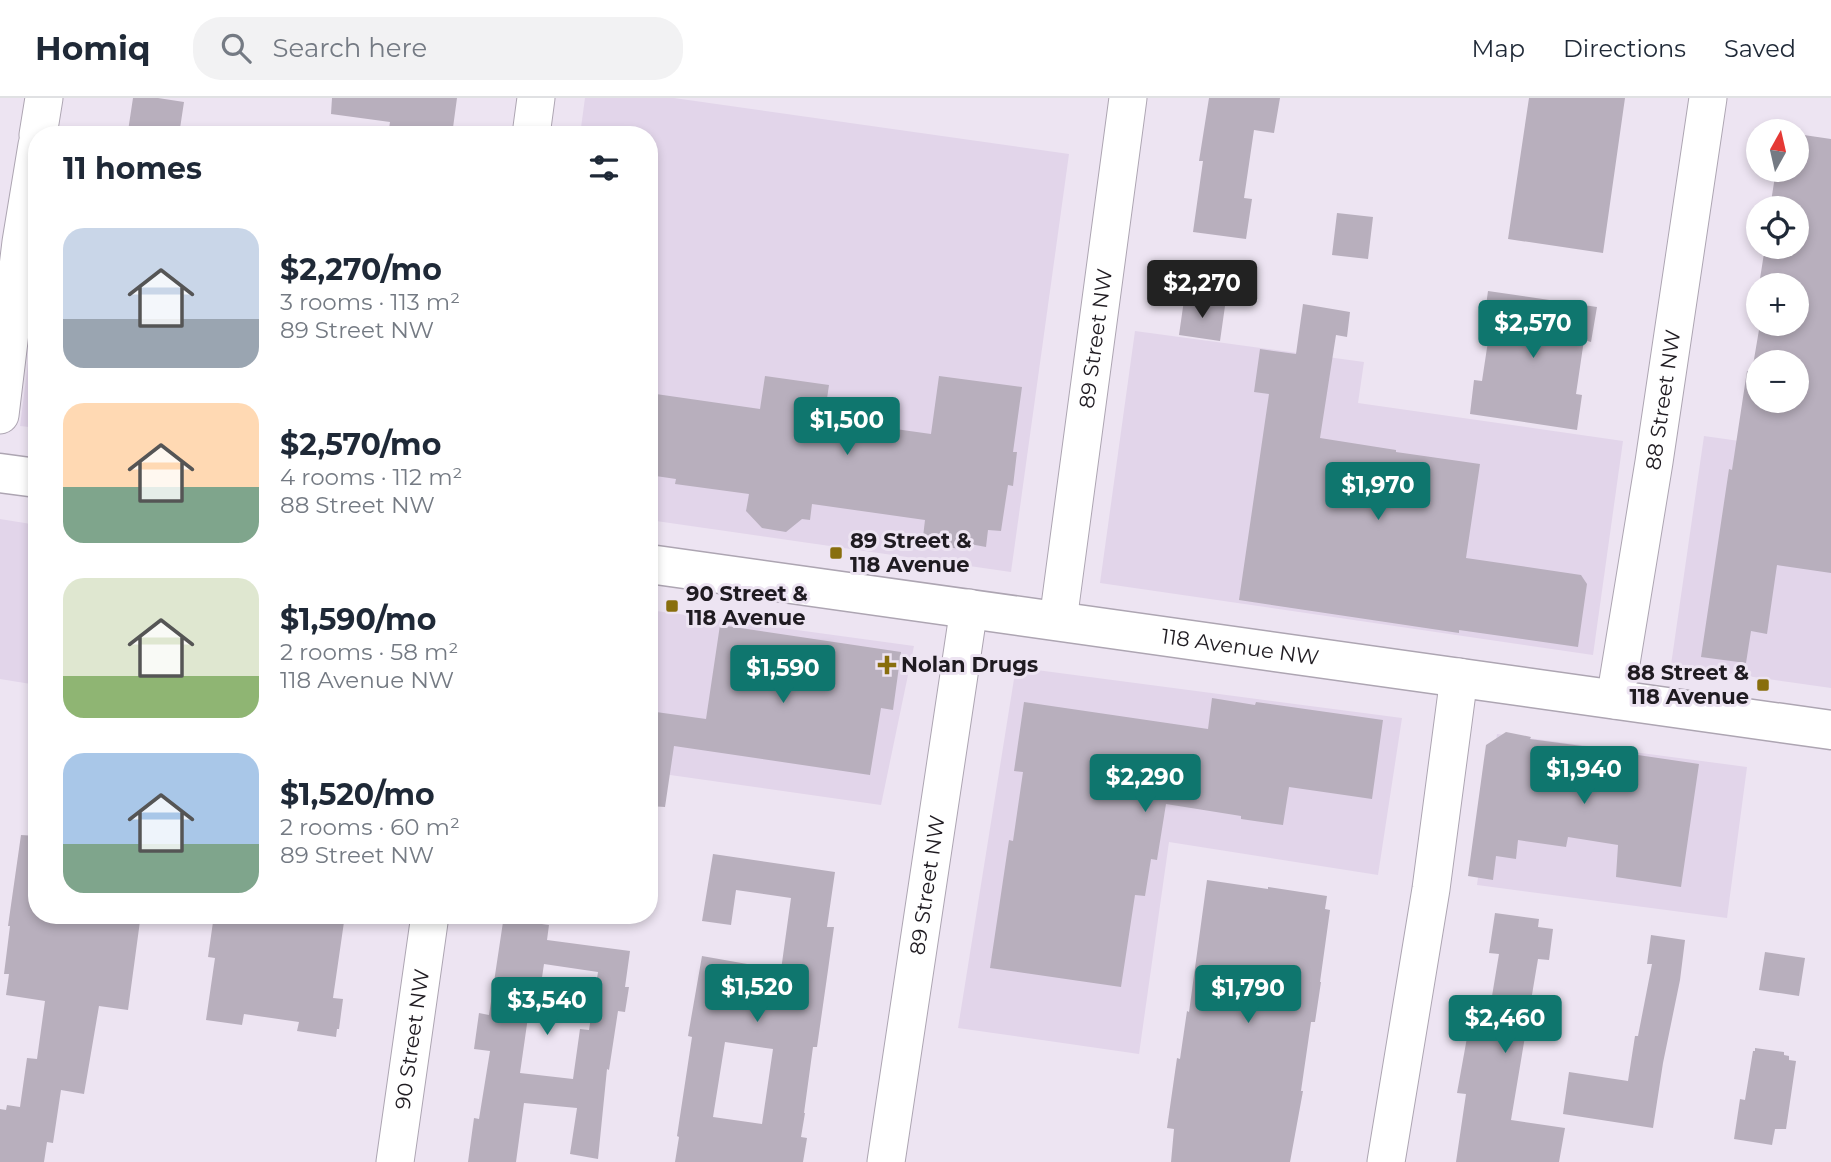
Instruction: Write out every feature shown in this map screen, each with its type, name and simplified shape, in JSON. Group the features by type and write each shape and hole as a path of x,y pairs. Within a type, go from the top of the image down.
{"main road":[{"path":"0,473 28,477"},
{"name":"118 Avenue NW","path":"658,565 1831,730"}],"street":[{"path":"39,126 44,98"},
{"path":"532,126 536,98"},
{"name":"89 Street NW","path":"1058,621 1128,98"},
{"name":"88 Street NW","path":"1615,700 1654,462 1708,98"},
{"path":"0,415 28,200"},
{"name":"89 Street NW","path":"886,1162 969,608"},
{"path":"1386,1162 1431,889 1459,677"},
{"name":"90 Street NW","path":"396,1162 429,924"}],"shaded area":[{"path":"585,98 674,98 1069,154 1011,572 658,521 658,126 581,126"},
{"path":"1135,331 1364,362 1358,403 1623,441 1593,655 1100,583"},
{"path":"28,363 28,427 20,426"},
{"path":"1704,436 1831,454 1831,688 1671,665"},
{"path":"0,519 28,524 28,684 0,679"},
{"path":"658,611 914,646 881,805 658,773"},
{"path":"1029,669 1402,718 1378,875 1169,842 1139,1054 958,1028 1014,679"},
{"path":"1497,734 1747,767 1727,918 1477,885"}],"building":[{"path":"133,98 184,102 180,126 129,126"},
{"path":"332,98 457,98 453,126 389,126 390,122 331,114"},
{"path":"1209,98 1280,98 1274,133 1254,130 1244,198 1252,199 1246,239 1193,232 1203,161 1199,161"},
{"path":"1529,98 1625,98 1603,253 1508,239"},
{"path":"1810,136 1831,139 1831,573 1777,565 1767,634 1751,631 1746,663 1701,657 1729,469 1732,470 1746,378 1746,413 1809,413 1809,350 1756,350 1758,336 1809,336 1809,273 1761,273 1763,259 1809,259 1809,196 1772,196 1774,182 1810,182"},
{"path":"1337,213 1373,217 1368,259 1332,255"},
{"path":"1488,291 1597,307 1591,342 1584,340 1576,394 1582,395 1577,430 1470,414 1474,380 1482,381 1490,328 1483,327"},
{"path":"1184,300 1225,306 1220,341 1179,335"},
{"path":"1303,304 1350,312 1347,337 1336,335 1320,438 1480,464 1466,558 1581,575 1587,584 1578,647 1459,630 1459,633 1239,600 1269,394 1254,392 1260,349 1296,354"},
{"path":"765,376 829,385 824,419 931,434 939,376 1022,387 1013,452 1017,452 1013,486 1008,485 1001,531 988,530 986,547 970,544 970,550 936,546 937,539 923,537 925,520 812,504 810,520 802,519 786,532 762,528 746,511 749,494 675,484 676,479 658,476 658,394 760,409"},
{"path":"720,625 901,652 893,710 881,708 870,775 674,746 665,807 658,807 658,712 706,719"},
{"path":"1212,698 1383,720 1372,799 1289,787 1283,825 1166,804 1157,860 1151,859 1145,896 1135,895 1121,987 990,968 1009,840 1013,841 1023,772 1014,771 1024,702 1208,729"},
{"path":"1506,732 1531,737 1530,739 1582,746 1581,749 1699,764 1681,887 1616,877 1618,845 1568,837 1566,847 1518,840 1516,859 1496,856 1493,880 1468,876 1486,745"},
{"path":"21,835 28,835 28,924 140,924 128,1010 99,1006 84,1094 61,1090 53,1143 47,1142 44,1162 0,1162 0,1109 6,1110 7,1105 20,1107 27,1058 37,1059 45,1001 6,995 9,974 4,974"},
{"path":"713,854 835,872 827,927 834,927 817,1047 813,1047 804,1113 801,1137 807,1138 803,1162 675,1162 692,1037 688,1036 702,956 781,970 791,898 736,890 731,925 702,921","holes":["725,1042 773,1049 762,1124 713,1117"]},
{"path":"1207,880 1327,896 1325,909 1330,910 1321,982 1315,1022 1311,1022 1303,1091 1290,1162 1171,1162 1174,1129 1167,1128 1177,1058 1180,1059 1187,1011 1189,1012"},
{"path":"1495,913 1539,919 1538,927 1553,929 1549,960 1538,959 1511,1120 1565,1128 1559,1162 1456,1162 1466,1094 1457,1093 1468,1032 1477,1033 1480,1013 1489,1014 1499,954 1489,953"},
{"path":"213,924 344,924 333,998 343,999 336,1037 297,1031 299,1022 244,1014 242,1025 206,1020 215,958 208,957"},
{"path":"503,924 549,925 547,940 630,951 625,1012 618,1011 609,1070 607,1069 598,1159 570,1154 577,1108 524,1103 516,1162 468,1162 474,1118 479,1119 490,1051 474,1049 479,1013 489,1015","holes":["544,964 598,972 589,1030 580,1029 573,1079 520,1073 529,1010 537,1011"]},
{"path":"1651,935 1685,940 1653,1128 1563,1114 1569,1072 1628,1081 1635,1036 1638,1036 1652,964 1647,964"},
{"path":"1765,952 1805,958 1799,996 1759,990"},
{"path":"1755,1048 1784,1052 1784,1055 1789,1056 1789,1060 1796,1061 1786,1129 1775,1129 1772,1145 1734,1139 1740,1099 1745,1100"}],"place":[{"name":"89 Street & 118 Avenue","path":"836,553"},
{"name":"90 Street & 118 Avenue","path":"672,606"},
{"name":"Nolan Drugs","path":"887,665"},
{"name":"88 Street & 118 Avenue","path":"1763,685"}]}
